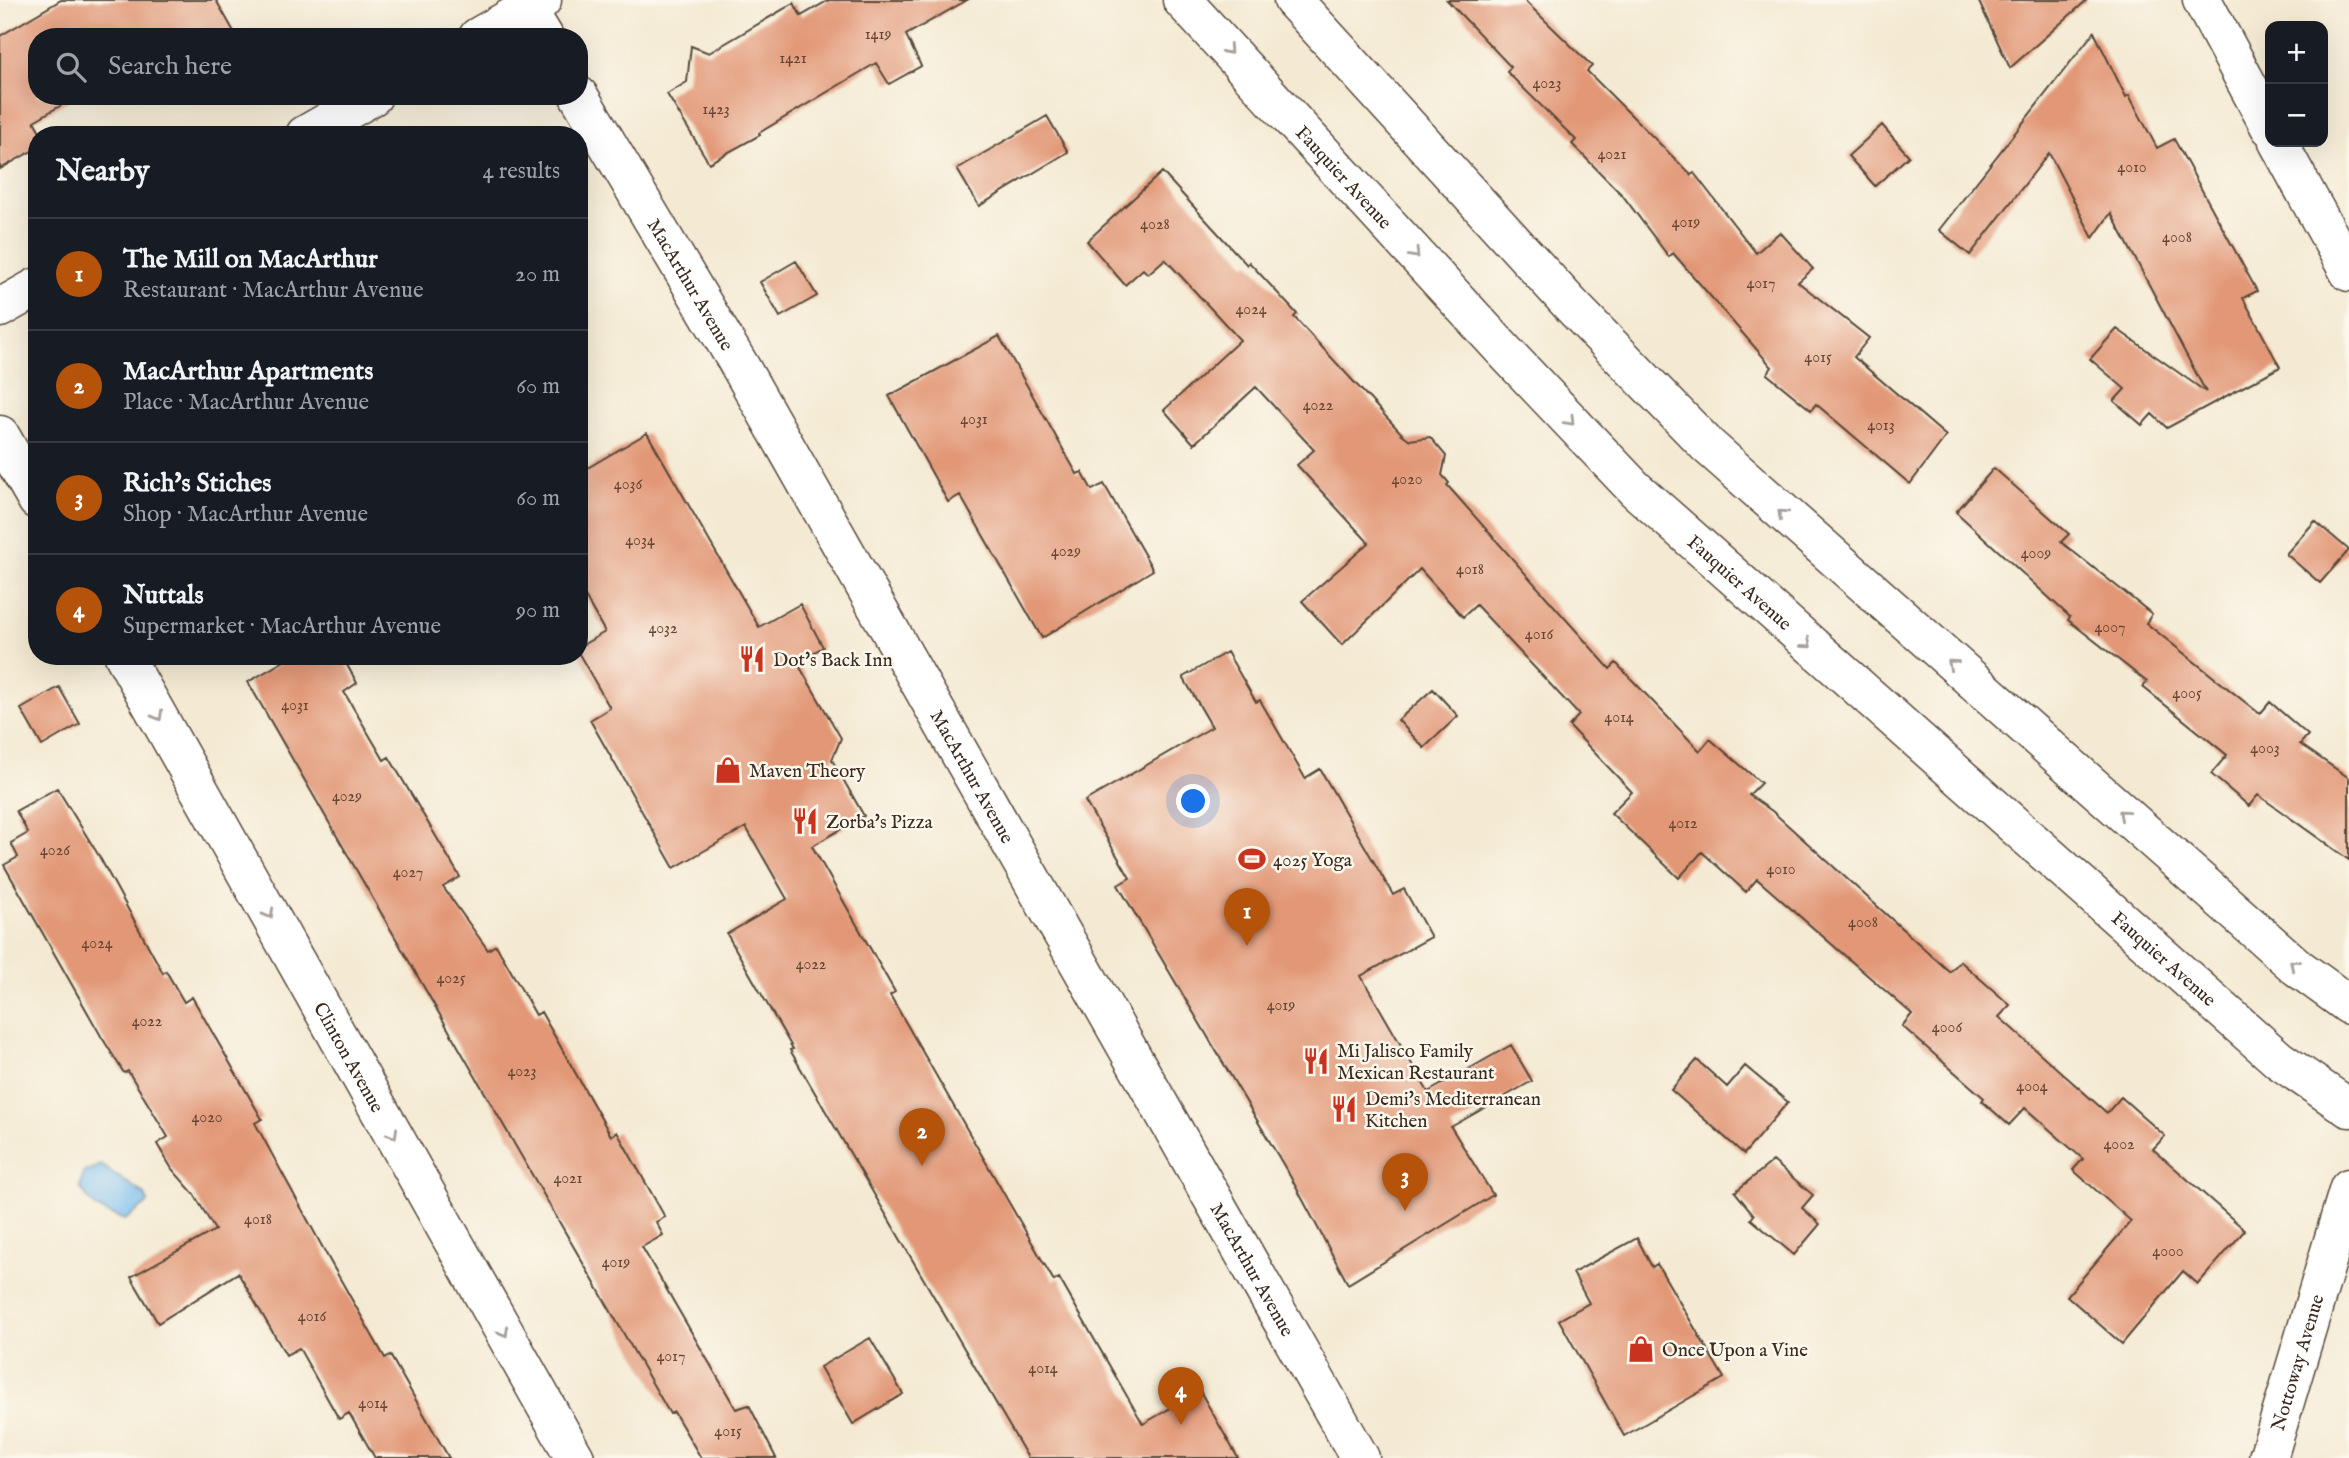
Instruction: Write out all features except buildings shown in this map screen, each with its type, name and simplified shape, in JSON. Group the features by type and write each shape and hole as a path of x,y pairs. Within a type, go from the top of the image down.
{"street":[{"name":"Fauquier Avenue","path":"1182,0 1495,342 1635,489 2279,1060 2349,1108"},
{"path":"1293,0 1570,304 1707,445 1827,555 2287,957 2349,1004"},
{"path":"2202,0 2265,118"},
{"path":"503,28 538,15"},
{"path":"321,126 357,105"},
{"name":"MacArthur Avenue","path":"584,105 741,368 1360,1458"},
{"path":"2281,147 2349,272"},
{"path":"0,308 28,293"},
{"path":"0,435 28,484"},
{"name":"Clinton Avenue","path":"129,665 575,1458"},
{"name":"Nottoway Avenue","path":"2268,1458 2349,1188"}],"water":[{"path":"101,1165 145,1195 148,1203 125,1220 96,1208 80,1188 83,1173"}],"place":[{"name":"Dot's Back Inn","path":"752,659"},
{"name":"Maven Theory","path":"728,770"},
{"name":"Zorba's Pizza","path":"805,821"},
{"name":"4025 Yoga","path":"1252,859"},
{"name":"The Mill on MacArthur","path":"1247,946"},
{"name":"Mi Jalisco Family Mexican Restaurant","path":"1316,1061"},
{"name":"Demi's Mediterranean Kitchen","path":"1344,1109"},
{"name":"MacArthur Apartments","path":"922,1166"},
{"name":"Rich's Stiches","path":"1405,1211"},
{"name":"Once Upon a Vine","path":"1641,1349"},
{"name":"Nuttals","path":"1181,1425"}]}
